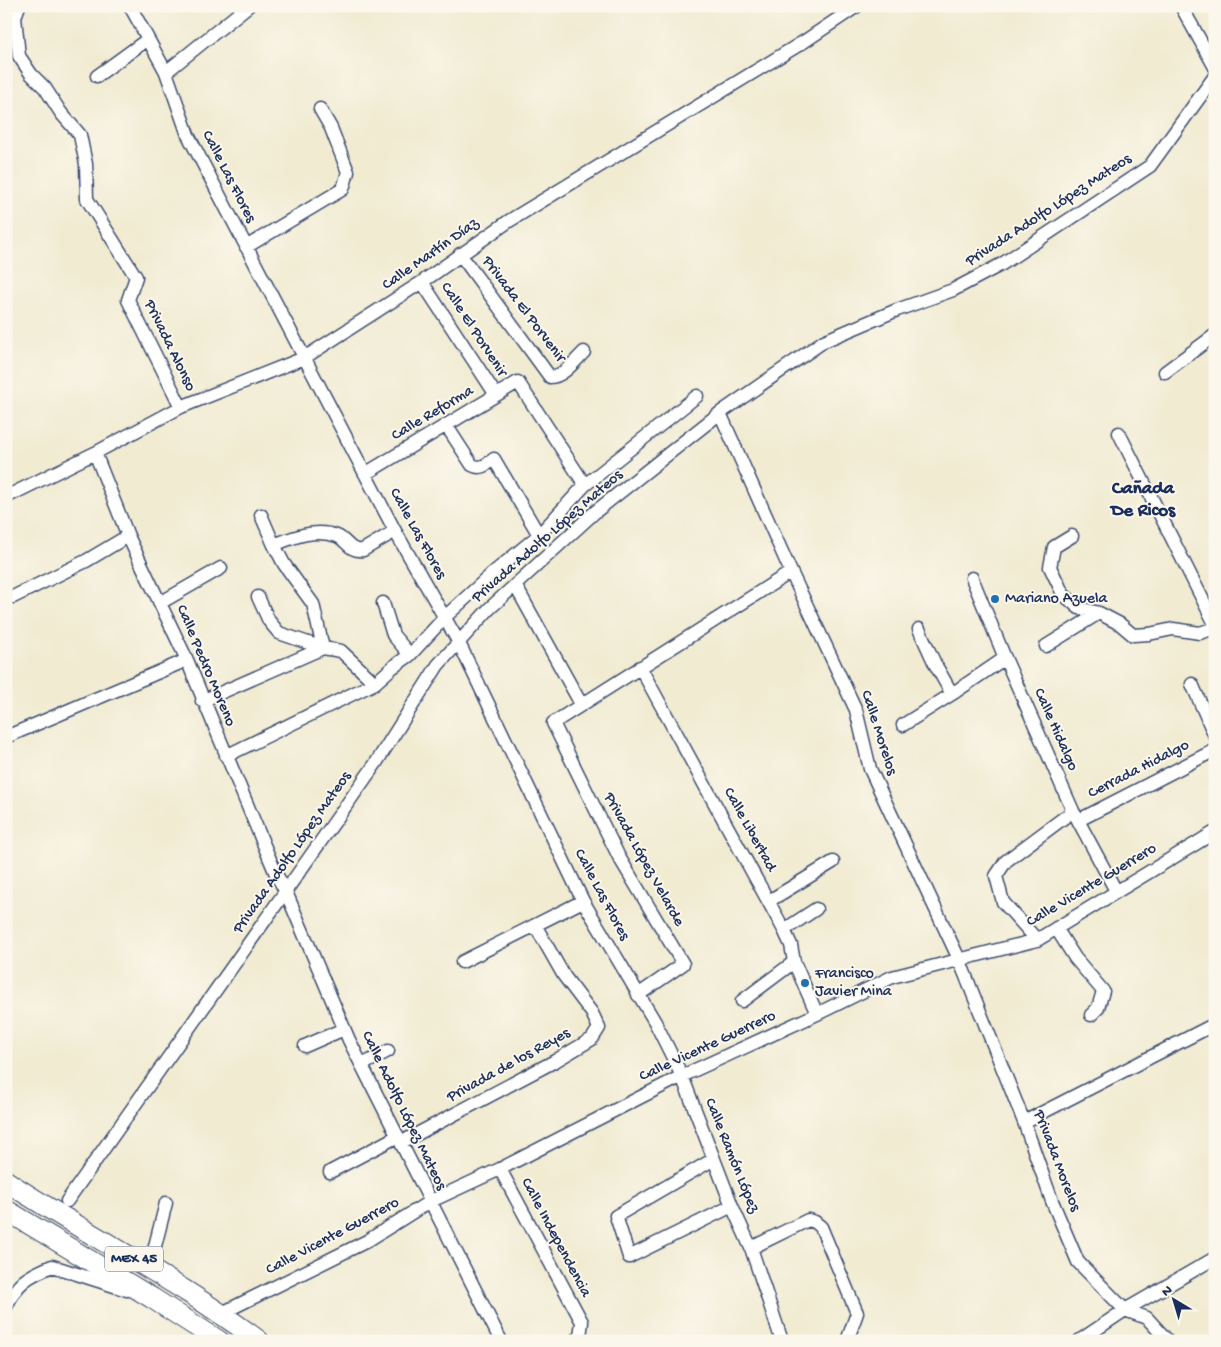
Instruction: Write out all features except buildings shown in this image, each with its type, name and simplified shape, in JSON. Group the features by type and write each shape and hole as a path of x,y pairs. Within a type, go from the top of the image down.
{"main road":[{"name":"MEX 45","path":"6,1181 57,1214 147,1266 222,1313 259,1341"},
{"name":"MEX 45","path":"6,1210 152,1298 219,1341"}],"street":[{"name":"Privada Alonso","path":"19,6 15,17 19,56 31,74 45,88 61,113 80,135 86,164 87,199 136,276 128,300 181,407"},
{"name":"Calle Las Flores","path":"130,6 166,72 188,135 365,474 457,638 583,901 655,1022 682,1076"},
{"path":"166,72 248,6"},
{"name":"Calle Martín Díaz","path":"6,497 95,453 181,407 304,358 422,282 509,221 805,41 857,6"},
{"path":"1181,6 1215,67"},
{"path":"97,76 148,39"},
{"name":"Privada Adolfo López Mateos","path":"67,1201 376,763 457,638 596,512 720,413 824,341 897,310 953,290 1002,264 1150,166 1215,76"},
{"path":"246,247 343,189 348,172 331,128 320,109"},
{"name":"Privada El Porvenir","path":"460,254 550,377 554,377 564,371 584,352"},
{"name":"Calle El Porvenir","path":"422,282 496,395"},
{"path":"1165,372 1215,335"},
{"name":"Calle Reforma","path":"365,474 518,382 585,485"},
{"path":"226,756 375,683 410,655 493,573 539,535 585,485 697,396"},
{"name":"Calle Morelos","path":"720,413 791,572 856,710 870,769 959,959"},
{"path":"446,425 472,465 482,467 494,459 539,535"},
{"path":"1119,433 1215,624"},
{"name":"Calle Pedro Moreno","path":"95,453 128,536 187,660 202,701 276,874 286,892"},
{"path":"261,515 284,564 313,604 324,648"},
{"path":"274,545 300,534 322,533 338,536 349,547 357,551 363,550 396,531"},
{"path":"13,597 86,561 128,536"},
{"path":"1072,536 1054,547 1050,566 1063,594 1079,608 1099,612 1120,624 1133,635 1149,634 1173,628 1200,633 1215,628"},
{"path":"160,603 221,568"},
{"path":"515,585 581,704 791,572"},
{"name":"Calle Hidalgo","path":"972,578 1005,658 1076,816 1116,891"},
{"path":"258,597 269,621 278,633 324,648 341,651 375,683"},
{"path":"383,603 393,635 410,655"},
{"path":"1046,646 1099,612"},
{"path":"919,629 935,664 952,694"},
{"path":"202,701 324,648"},
{"path":"903,725 1005,658"},
{"path":"6,737 187,660"},
{"name":"Calle Libertad","path":"640,667 784,930 791,945 794,962 817,1014"},
{"path":"1192,684 1215,736"},
{"name":"Privada López Velarde","path":"581,704 553,723 619,857 683,964 638,995"},
{"name":"Cerrada Hidalgo","path":"1036,940 1003,902 996,876 1006,861 1076,816 1215,750"},
{"name":"Calle Vicente Guerrero","path":"222,1313 367,1241 429,1202 500,1169 682,1076 892,978 1036,940 1215,832"},
{"path":"769,901 833,862"},
{"name":"Calle Adolfo López Mateos","path":"286,892 344,1029 500,1341"},
{"path":"462,962 583,901"},
{"path":"784,930 816,908"},
{"name":"Privada de los Reyes","path":"400,1139 555,1061 592,1039 599,1028 592,1013 564,976 535,925"},
{"path":"1056,928 1075,958 1103,990 1098,1008 1091,1014"},
{"name":"Privada Morelos","path":"959,959 1024,1122 1052,1201 1078,1262 1125,1310 1147,1318 1168,1341"},
{"path":"742,1001 794,962"},
{"path":"1024,1122 1215,1024"},
{"path":"305,1046 344,1029"},
{"path":"362,1065 388,1051"},
{"name":"Calle Ramón López","path":"682,1076 732,1206 751,1248 782,1341"},
{"path":"330,1172 400,1139"},
{"path":"714,1159 616,1216 629,1257 732,1206"},
{"name":"Calle Independencia","path":"500,1169 582,1322 580,1336 574,1341"},
{"path":"147,1266 154,1250 166,1203"},
{"path":"751,1248 808,1220 815,1222 821,1228 857,1313 847,1341"},
{"path":"1079,1341 1125,1310 1215,1258"},
{"path":"8,1300 27,1277 52,1266 152,1298"}],"place":[{"name":"Mariano Azuela","path":"995,599"},
{"name":"Francisco Javier Mina","path":"805,983"}],"district":[{"name":"Cañada De Ricos","path":"1143,500"}]}
